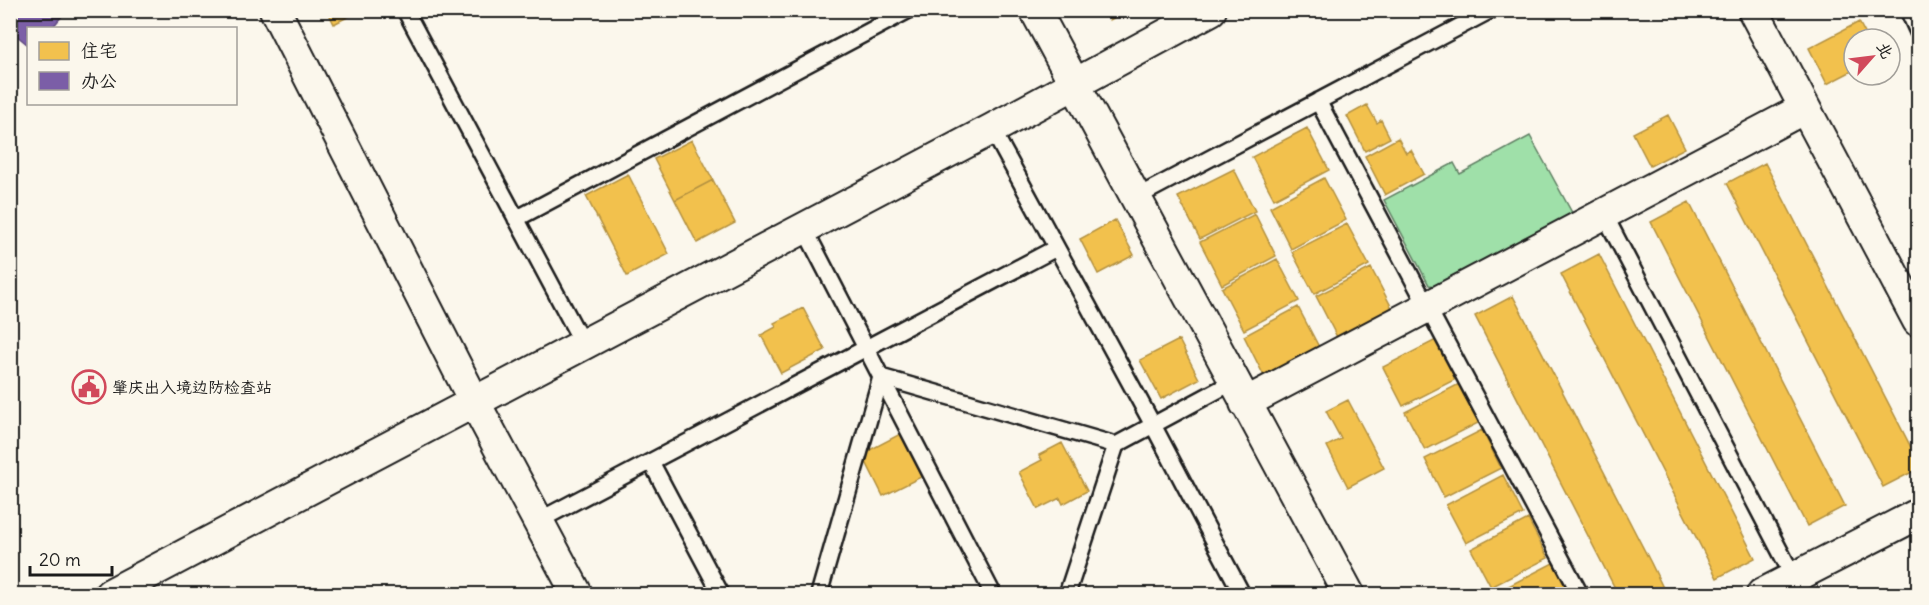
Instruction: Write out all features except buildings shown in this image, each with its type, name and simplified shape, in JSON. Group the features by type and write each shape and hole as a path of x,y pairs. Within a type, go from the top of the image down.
{"street":[{"path":"276,10 474,401 577,594"},
{"path":"1035,10 1349,594"},
{"path":"110,594 992,129 1211,10"},
{"path":"1753,10 1918,321"},
{"path":"1239,392 1427,307 1805,108"},
{"path":"1762,594 1918,514"}],"lane":[{"path":"405,10 583,344"},
{"path":"1135,198 1491,10"},
{"path":"1908,10 1918,32"},
{"path":"516,219 908,11"},
{"path":"1318,101 1580,594"},
{"path":"992,129 1153,424 1242,594"},
{"path":"1604,214 1794,578"},
{"path":"804,228 993,594"},
{"path":"538,521 1056,248"},
{"path":"881,377 1116,445"},
{"path":"819,594 881,377"},
{"path":"1067,594 1116,445 1153,424 1239,392"},
{"path":"651,462 721,594"}],"green space":[{"path":"1530,136 1576,220 1449,288 1429,285 1384,200 1454,163 1460,174"}],"place":[{"name":"肇庆出入境边防检查站","path":"89,387"}]}
